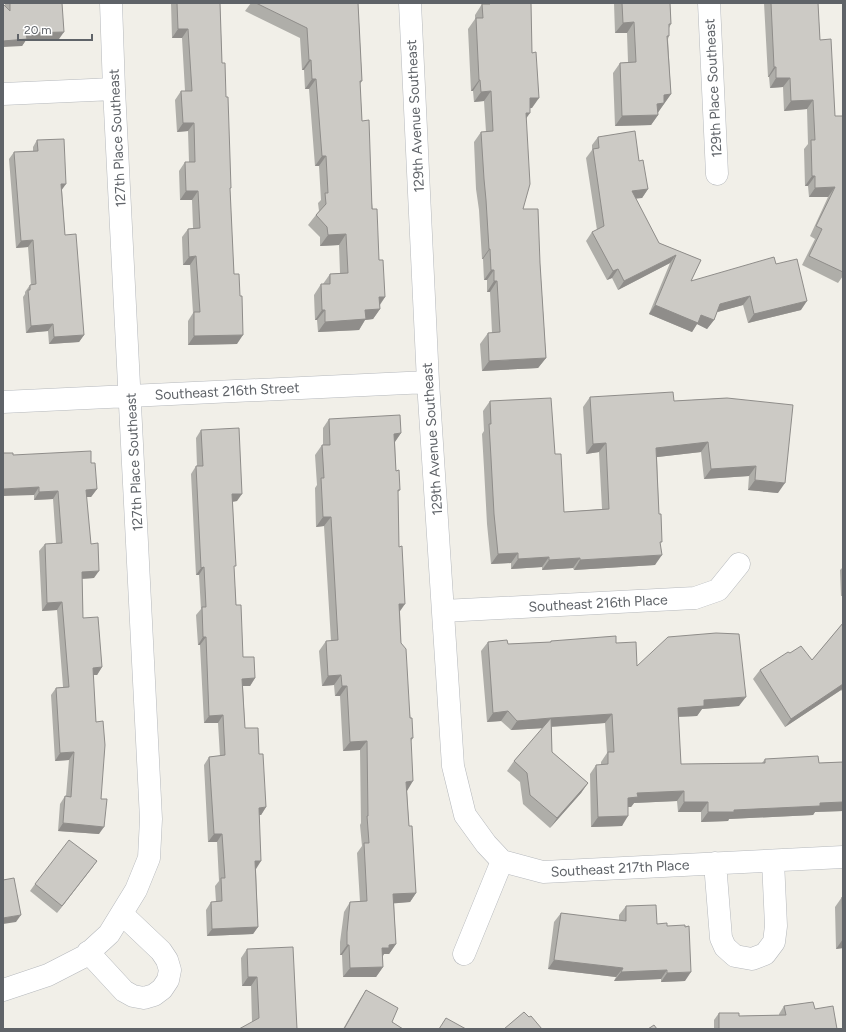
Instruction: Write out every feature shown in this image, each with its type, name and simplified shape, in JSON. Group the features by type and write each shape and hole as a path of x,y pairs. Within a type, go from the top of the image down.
{"street":[{"name":"127th Place Southeast","path":"88,952 109,934 136,890 149,858 151,819 114,89 111,3"},
{"name":"129th Avenue Southeast","path":"410,3 428,382 453,766 465,815 486,844 502,861"},
{"name":"129th Place Southeast","path":"709,3 717,174"},
{"path":"3,94 114,89"},
{"name":"Southeast 216th Street","path":"3,402 428,382"},
{"name":"Southeast 216th Place","path":"443,611 694,598 718,590 739,564"},
{"name":"Southeast 217th Place","path":"502,861 543,872 843,857"},
{"path":"464,954 502,861"},
{"path":"715,863 721,938 725,947 735,956 752,959 765,954 774,942 776,926 773,861"},
{"path":"3,990 48,975 85,956 88,952 124,990 133,996 144,998 154,995 162,989 168,980 170,970 167,960 161,951 122,914"}],"building":[{"path":"10,3 62,3 64,32 26,33 27,39 3,41 3,4 10,11"},
{"path":"177,3 220,3 222,63 225,63 226,97 228,97 234,274 239,274 240,296 242,296 243,335 194,336 194,312 200,312 196,256 189,257 188,229 200,228 198,191 186,191 185,162 195,162 194,123 183,123 181,91 192,91 188,29 178,29"},
{"path":"256,3 358,3 362,81 360,81 362,121 369,120 372,209 377,209 379,260 383,260 385,297 379,297 380,309 365,310 366,319 325,322 325,310 322,310 321,284 330,284 330,274 348,273 346,234 328,235 327,227 316,215 326,204 325,193 328,193 326,156 322,156 316,79 312,79 307,28"},
{"path":"531,3 532,53 536,52 539,98 530,98 530,113 526,113 530,184 523,209 538,209 546,358 489,361 488,333 500,332 497,281 494,281 494,270 491,270 489,249 481,132 493,131 491,91 481,92 479,80 476,18 483,18 482,4"},
{"path":"622,3 670,3 671,24 669,24 669,36 667,36 671,94 664,95 664,103 657,104 658,115 622,116 620,63 636,62 634,22 623,23"},
{"path":"771,3 818,3 820,40 831,39 835,116 843,116 843,272 809,256 822,229 816,226 835,187 815,188 815,176 812,176 811,140 815,140 813,100 791,101 790,78 776,78 776,67 774,67"},
{"path":"635,131 639,161 643,160 648,189 632,191 659,243 701,260 691,281 774,257 776,264 797,259 807,301 754,314 750,296 720,304 714,320 701,315 698,323 655,305 676,255 624,281 618,269 613,271 592,232 604,226 593,149 599,148 598,137"},
{"path":"64,139 66,184 61,184 65,235 76,234 84,335 54,337 53,324 31,326 28,290 30,290 30,285 36,284 33,240 21,241 14,152 38,151 37,140"},
{"path":"673,392 674,401 727,398 793,405 785,483 755,480 756,466 711,469 708,442 656,448 659,514 661,514 662,542 660,542 662,555 580,560 580,558 549,560 549,557 518,559 518,553 498,554 494,514 489,424 491,424 490,401 551,398 555,454 561,454 564,512 609,509 606,443 593,444 590,397"},
{"path":"400,415 401,433 394,434 396,471 399,470 399,547 402,546 405,604 399,604 401,643 406,649 410,718 412,718 413,738 411,738 413,781 406,782 409,826 412,826 416,893 393,894 396,944 389,945 389,948 382,948 383,967 350,968 347,932 350,902 367,901 364,843 369,843 367,816 367,741 350,742 347,686 342,686 341,675 328,676 326,641 338,640 331,517 323,517 321,478 324,478 322,445 330,445 329,419"},
{"path":"239,428 242,494 232,494 236,566 234,566 236,605 241,605 243,657 254,657 255,678 242,679 245,728 258,728 259,754 263,754 266,807 259,808 261,861 255,861 258,927 212,929 211,902 222,901 221,878 225,878 222,834 214,834 209,757 225,755 223,715 209,716 206,637 203,637 202,607 206,607 204,567 201,568 196,466 203,466 201,430"},
{"path":"91,451 91,463 95,463 97,489 86,490 91,544 98,543 99,571 82,572 83,618 98,617 102,667 93,668 96,722 103,721 105,745 101,799 107,799 104,827 63,823 65,796 71,797 74,752 60,753 56,688 69,687 62,602 47,603 45,544 62,543 58,491 39,492 39,487 3,489 3,453 13,453 13,455"},
{"path":"843,623 843,684 791,719 760,670 788,652 790,653 801,646 812,660"},
{"path":"716,633 739,634 746,697 704,700 704,706 678,708 681,764 765,763 765,759 818,756 819,763 843,762 843,802 820,803 820,806 734,810 734,812 708,812 708,802 684,802 684,791 637,793 638,797 628,798 628,816 598,817 596,765 608,764 608,752 614,752 612,714 517,721 508,711 493,713 488,642 507,640 508,644 551,642 616,636 616,643 636,642 637,666 668,637"},
{"path":"551,718 552,752 588,783 557,818 530,795 527,773 514,761"},
{"path":"69,840 97,861 62,906 35,884"},
{"path":"14,878 21,915 3,918 3,880"},
{"path":"842,897 843,897 843,924"},
{"path":"656,905 657,924 667,923 667,926 689,926 691,972 667,973 667,970 621,972 623,968 554,960 561,913 626,921 626,906"},
{"path":"293,947 297,1029 239,1029 259,1018 257,977 248,977 247,949"},
{"path":"366,990 398,1008 392,1022 403,1029 344,1029"},
{"path":"813,1002 815,1009 833,1006 837,1029 719,1029 719,1013 739,1013 739,1016 786,1015 784,1006"},
{"path":"524,1012 529,1017 531,1016 542,1029 504,1029"},
{"path":"446,1018 466,1029 439,1029"},
{"path":"654,1025 657,1029 648,1029"}]}
